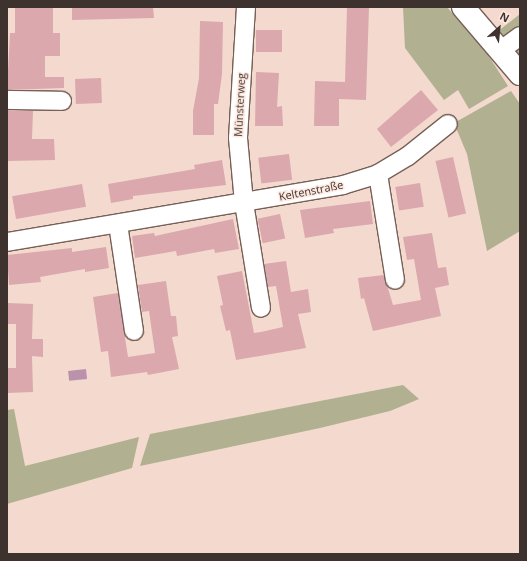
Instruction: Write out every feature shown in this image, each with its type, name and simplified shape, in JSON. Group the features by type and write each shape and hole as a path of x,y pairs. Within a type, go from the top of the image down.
{"main road":[{"path":"463,7 520,74"}],"street":[{"name":"Münsterweg","path":"244,203 238,138 246,7"},
{"path":"501,50 520,36"},
{"path":"7,100 62,101"},
{"name":"Keltenstraße","path":"7,242 343,186 378,174 408,156 448,124"},
{"path":"378,174 394,280"},
{"path":"244,203 261,308"},
{"path":"118,224 134,331"}],"green space":[{"path":"403,7 447,7 488,55 508,86 469,109 458,90 444,100 405,48"},
{"path":"520,14 520,64 497,32"},
{"path":"511,91 520,104 520,231 487,251 467,154 454,123"},
{"path":"403,385 419,399 390,411 320,428 140,466 150,434"},
{"path":"14,409 25,466 139,437 132,468 7,504 7,410"}],"shaded area":[{"path":"86,369 87,379 69,381 68,371"}],"building":[{"path":"15,7 53,7 53,33 60,33 60,56 45,56 45,77 64,77 64,88 7,90 10,33 15,33"},
{"path":"72,7 153,7 154,18 72,20"},
{"path":"347,7 369,7 366,100 339,99 339,126 314,126 315,81 345,82"},
{"path":"200,21 223,22 222,74 218,104 214,104 214,135 193,135 193,111 199,78"},
{"path":"256,30 282,30 282,52 256,52"},
{"path":"256,72 279,73 277,107 282,106 283,126 255,126"},
{"path":"101,78 102,103 76,104 75,79"},
{"path":"421,90 438,110 391,147 377,129"},
{"path":"7,110 33,111 32,139 54,139 55,160 7,161"},
{"path":"289,154 292,180 261,184 258,158"},
{"path":"453,157 466,214 449,218 435,161"},
{"path":"222,160 226,185 133,196 133,199 111,203 108,184 195,169 194,165"},
{"path":"420,183 424,207 399,211 395,187"},
{"path":"82,184 86,207 16,219 12,196"},
{"path":"370,201 373,224 333,229 334,233 305,238 300,210"},
{"path":"280,214 285,238 263,243 258,219"},
{"path":"233,219 239,249 215,253 214,249 177,256 176,251 135,258 132,236 154,233 155,236"},
{"path":"432,233 438,268 446,267 449,285 435,288 441,316 373,331 364,298 361,299 358,278 384,275 393,305 421,300 414,259 407,260 403,237"},
{"path":"106,247 109,268 85,272 85,269 40,277 41,282 9,285 7,255 72,248 72,252"},
{"path":"286,261 291,292 308,289 311,312 298,314 306,348 236,360 230,330 226,331 220,306 223,305 217,276 242,271 254,333 261,332 283,327 276,286 268,287 264,264"},
{"path":"166,281 171,316 176,316 178,336 172,337 179,369 148,375 147,372 111,377 108,351 101,352 93,297 118,293 128,357 155,353 149,311 142,312 138,285"},
{"path":"7,303 33,304 32,339 43,339 43,357 32,356 33,392 7,393 7,368 16,368 16,324 7,324"}]}
